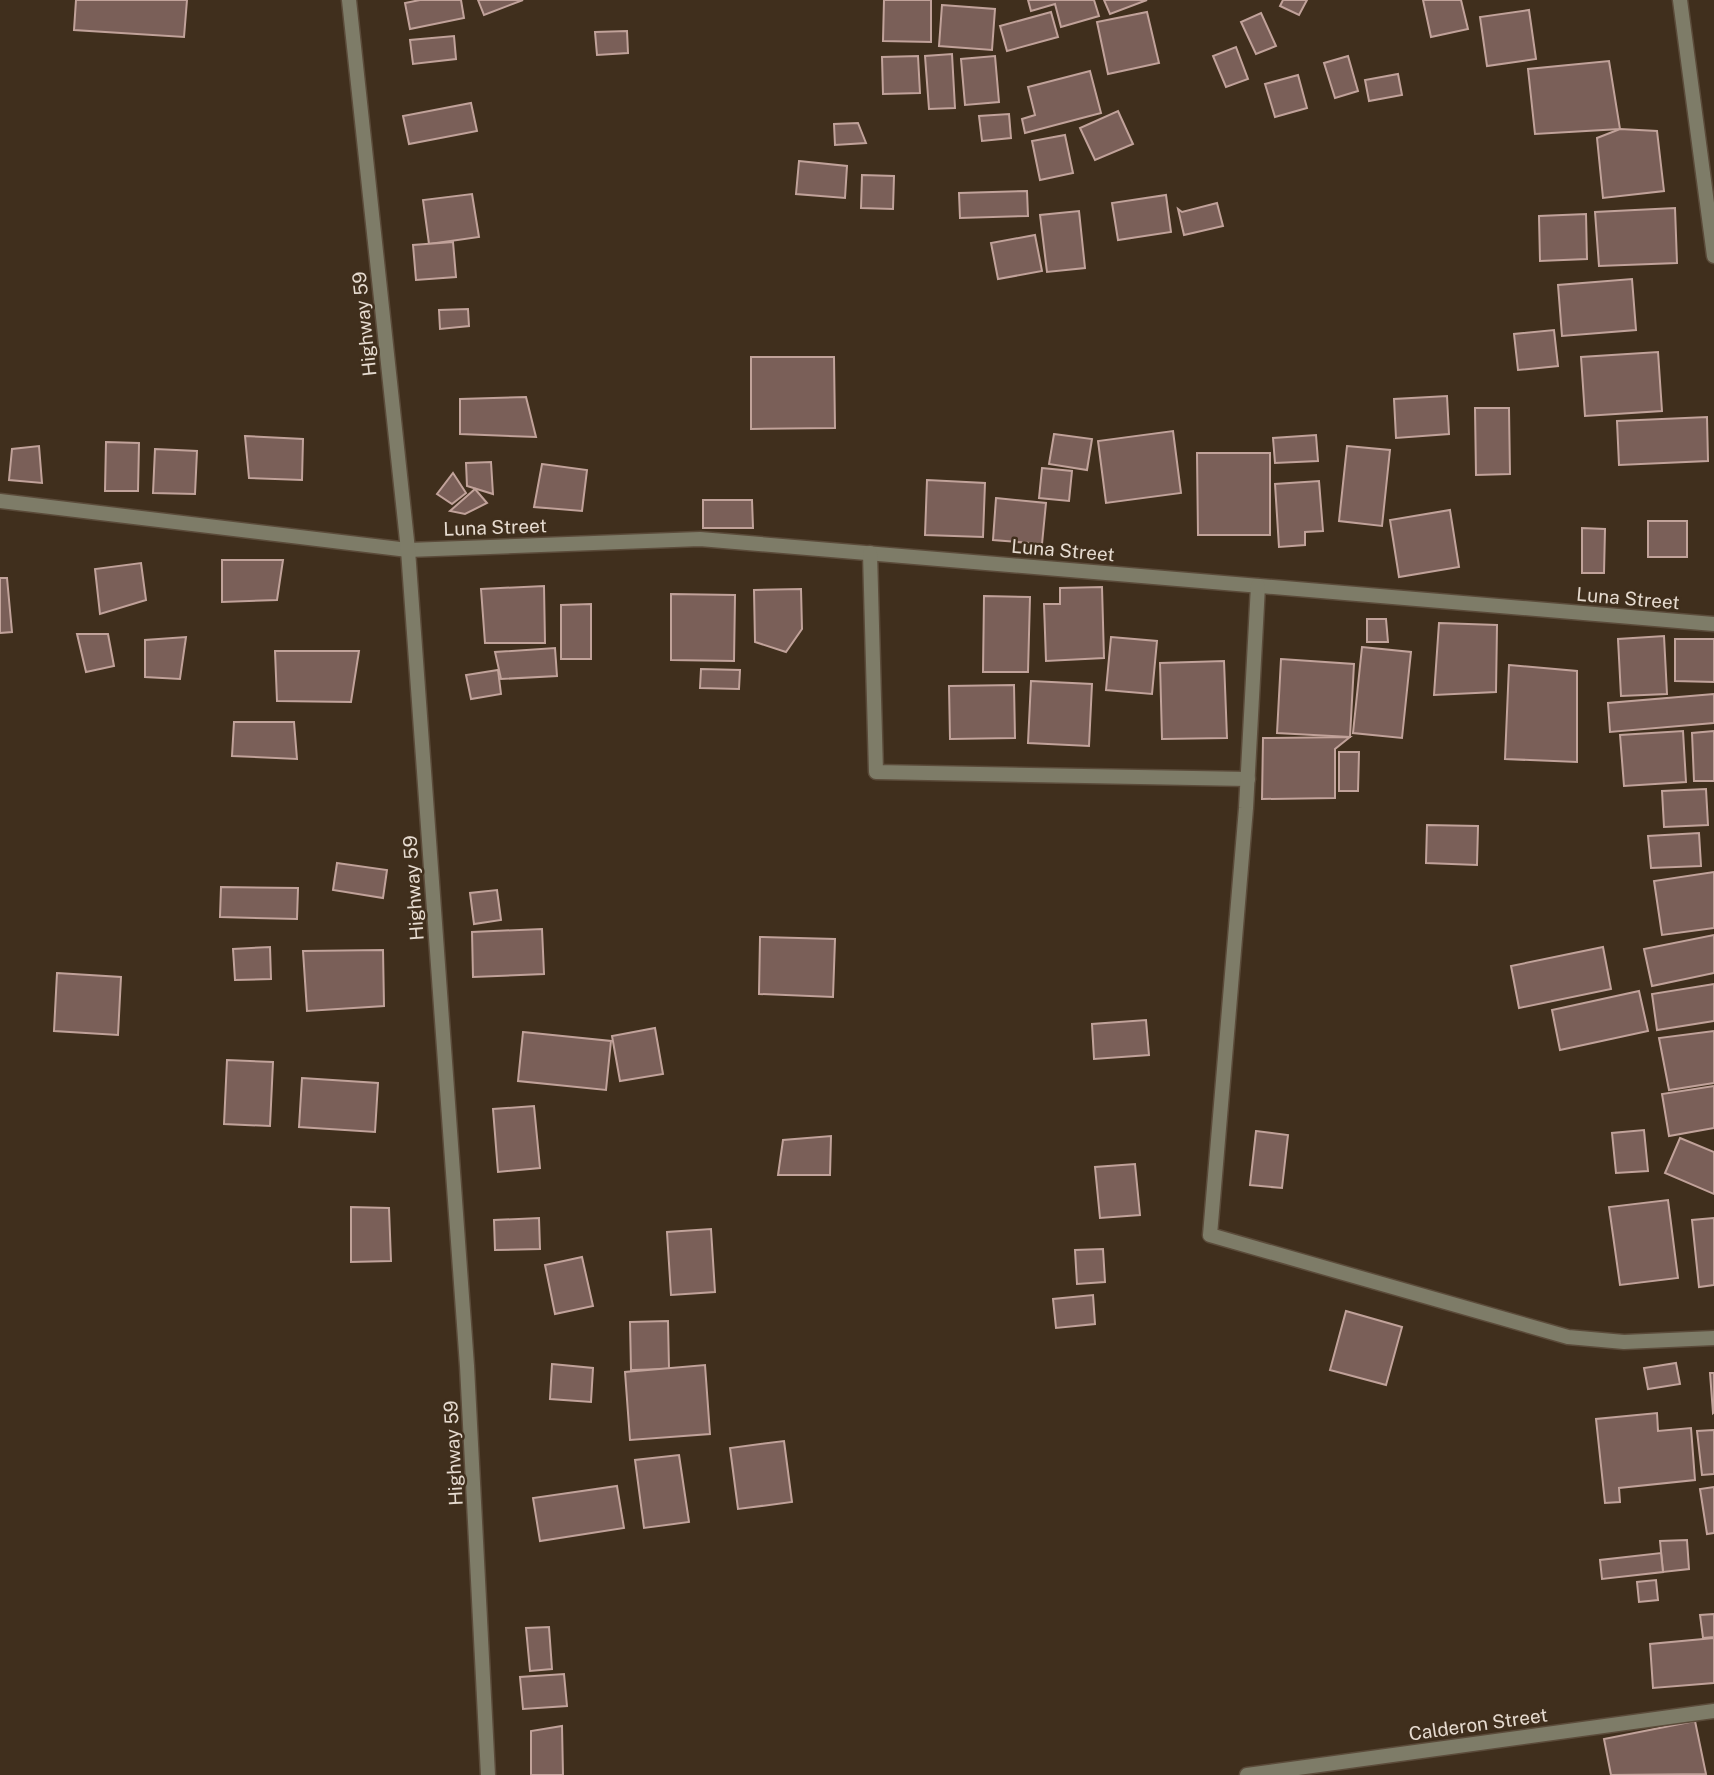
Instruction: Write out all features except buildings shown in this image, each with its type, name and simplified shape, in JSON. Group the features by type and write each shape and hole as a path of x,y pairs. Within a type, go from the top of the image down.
{"street":[{"name":"Highway 59","path":"349,0 408,550 467,1352 488,1775"},
{"path":"1680,0 1714,256"},
{"name":"Luna Street","path":"0,501 408,550 700,539 1714,624"},
{"path":"870,553 876,772 1248,779"},
{"path":"1258,586 1248,779 1210,1235 1568,1338 1623,1342 1714,1338"},
{"name":"Calderon Street","path":"1247,1775 1714,1711"}]}
